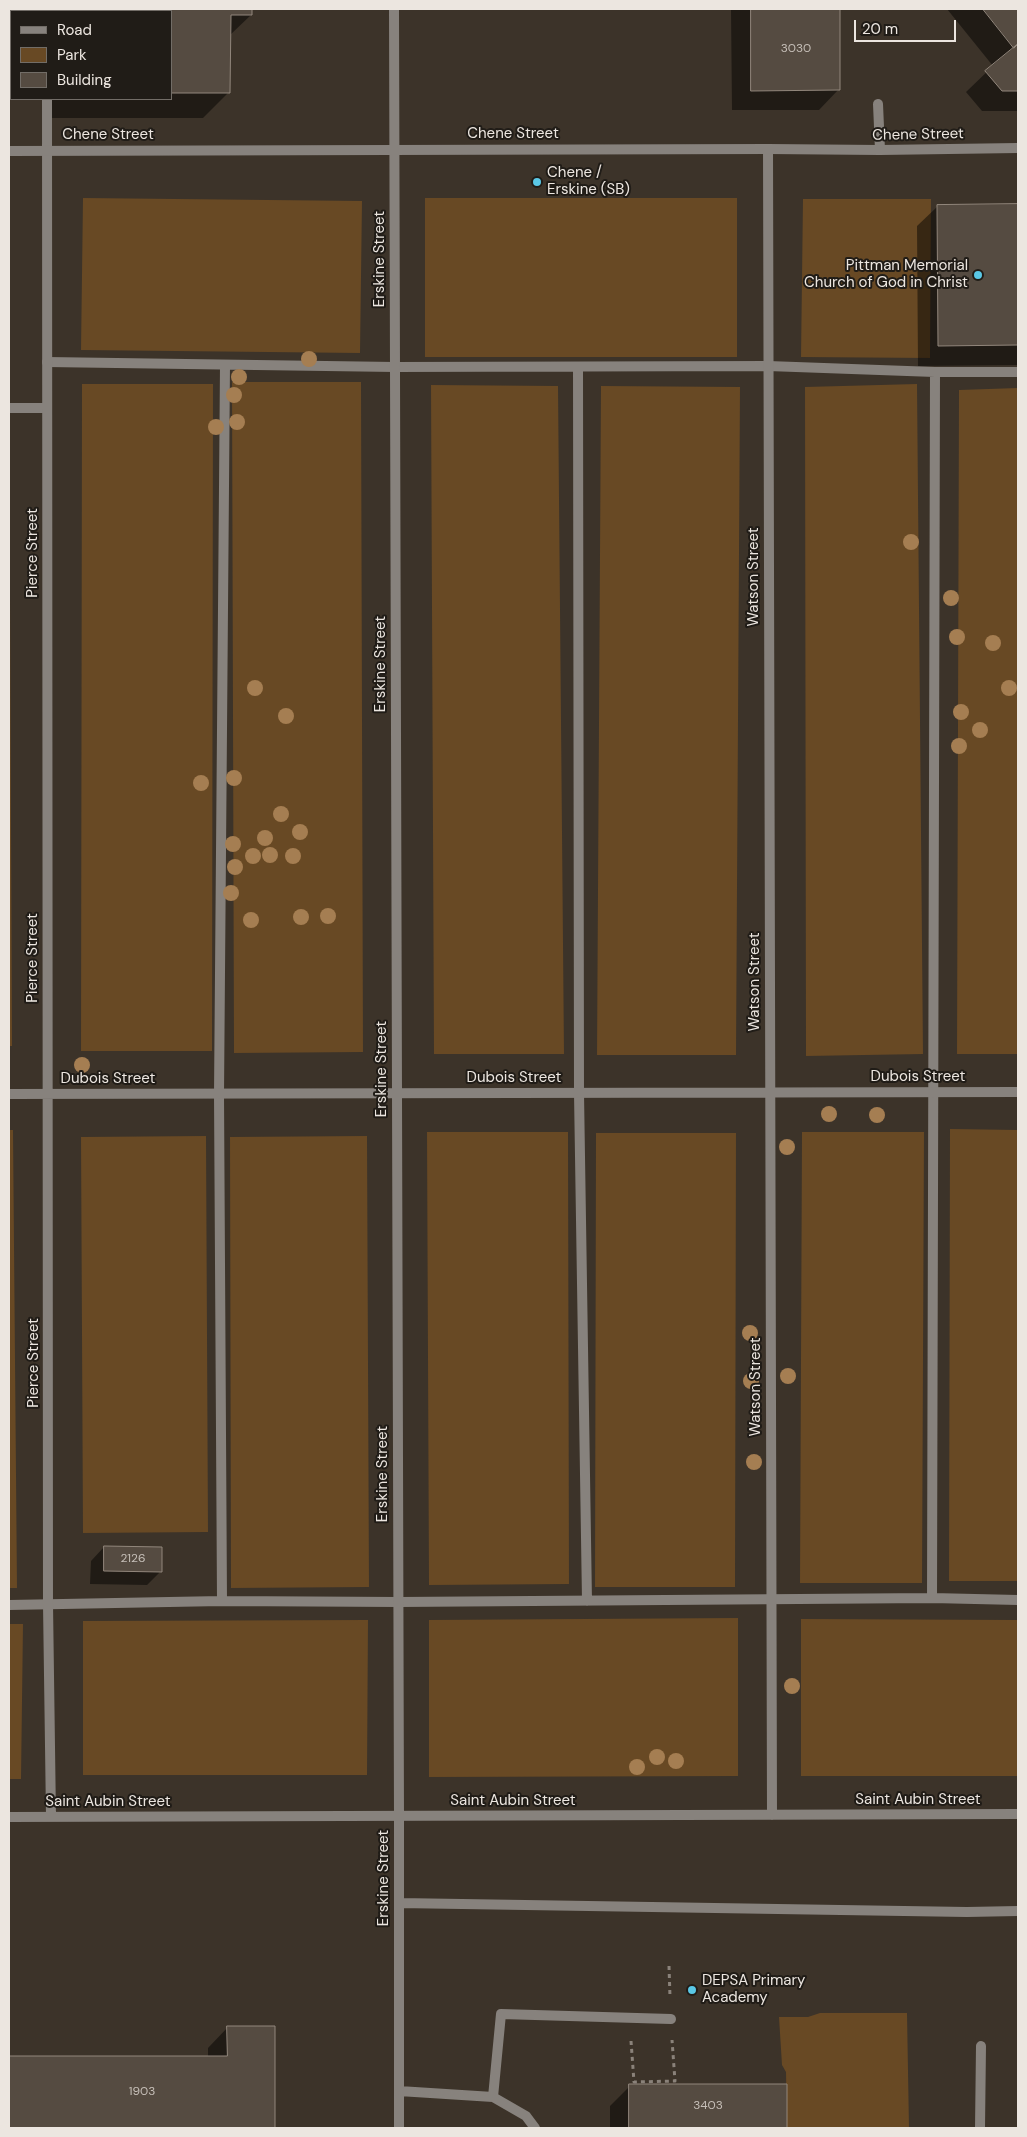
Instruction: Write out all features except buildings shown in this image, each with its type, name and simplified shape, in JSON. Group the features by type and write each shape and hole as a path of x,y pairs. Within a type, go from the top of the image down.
{"street":[{"name":"Erskine Street","path":"394,9 399,2128"},
{"name":"Pierce Street","path":"47,100 48,1604 51,1817"},
{"path":"878,104 880,150"},
{"name":"Chene Street","path":"9,151 768,148 880,150 1018,148"},
{"name":"Watson Street","path":"768,148 772,1815"},
{"path":"47,362 395,366 768,366 935,372 1018,372"},
{"path":"222,1601 218,1094 225,364"},
{"path":"578,367 579,1093 587,1600"},
{"path":"932,1598 935,372"},
{"path":"9,408 47,408"},
{"name":"Dubois Street","path":"9,1094 1018,1092"},
{"path":"9,1605 222,1601 399,1602 932,1598 1018,1600"},
{"name":"Saint Aubin Street","path":"9,1817 1018,1814"},
{"path":"399,1903 968,1912 1018,1911"},
{"path":"493,2097 501,2014 671,2019"},
{"path":"980,2128 981,2046"},
{"path":"399,2091 493,2097 526,2116 535,2128"}],"green space":[{"path":"9,9 12,9 10,10 9,97"},
{"path":"83,198 362,201 360,353 81,350"},
{"path":"425,198 737,198 737,357 425,357"},
{"path":"803,199 931,199 930,358 801,357"},
{"path":"232,382 361,382 363,1052 234,1053"},
{"path":"82,384 213,384 212,1051 81,1051"},
{"path":"917,384 923,1054 806,1056 805,387"},
{"path":"431,385 558,386 564,1054 434,1054"},
{"path":"601,386 740,387 736,1055 597,1055"},
{"path":"1018,388 1018,1054 957,1054 959,390"},
{"path":"10,599 12,1046 9,1046"},
{"path":"950,1129 1018,1130 1018,1581 949,1581"},
{"path":"9,1130 13,1130 17,1588 9,1588"},
{"path":"427,1132 568,1132 569,1584 429,1585"},
{"path":"802,1132 924,1132 922,1583 800,1583"},
{"path":"596,1133 736,1133 735,1587 595,1587"},
{"path":"206,1136 208,1532 83,1533 81,1137"},
{"path":"367,1136 369,1587 231,1588 230,1137"},
{"path":"738,1618 738,1776 429,1777 429,1620"},
{"path":"801,1619 1018,1620 1018,1776 801,1776"},
{"path":"368,1620 367,1775 83,1775 83,1621"},
{"path":"9,1624 23,1624 21,1779 9,1779"},
{"path":"820,2013 907,2013 909,2128 787,2128 786,2072 782,2065 779,2017 808,2017"}],"place":[{"name":"Chene / Erskine (SB)","path":"537,182"},
{"name":"Pittman Memorial Church of God in Christ","path":"978,275"},
{"name":"DEPSA Primary Academy","path":"692,1990"}]}
